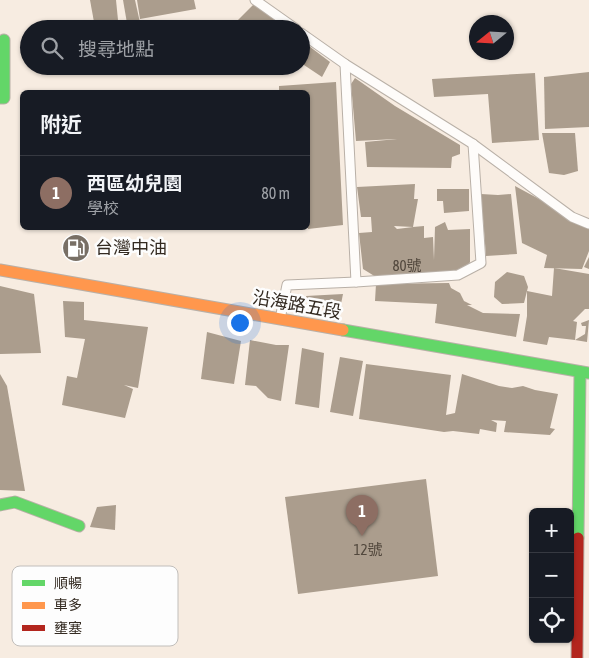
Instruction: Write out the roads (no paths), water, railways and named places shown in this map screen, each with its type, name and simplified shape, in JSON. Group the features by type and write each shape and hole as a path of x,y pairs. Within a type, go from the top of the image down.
{"street":[{"path":"0,98 4,98 4,40"},
{"name":"沿海路五段","path":"0,270 584,372"},
{"path":"577,658 584,372"},
{"path":"0,505 15,502 79,526"}],"lane":[{"path":"255,0 283,20"},
{"path":"310,39 345,64 473,144 572,217 589,224"},
{"path":"345,64 356,282"},
{"path":"280,319 287,284 356,282 458,275 481,263 473,144"}],"place":[{"name":"台灣中油","path":"76,248"},
{"name":"西區幼兒園","path":"362,536"}]}
